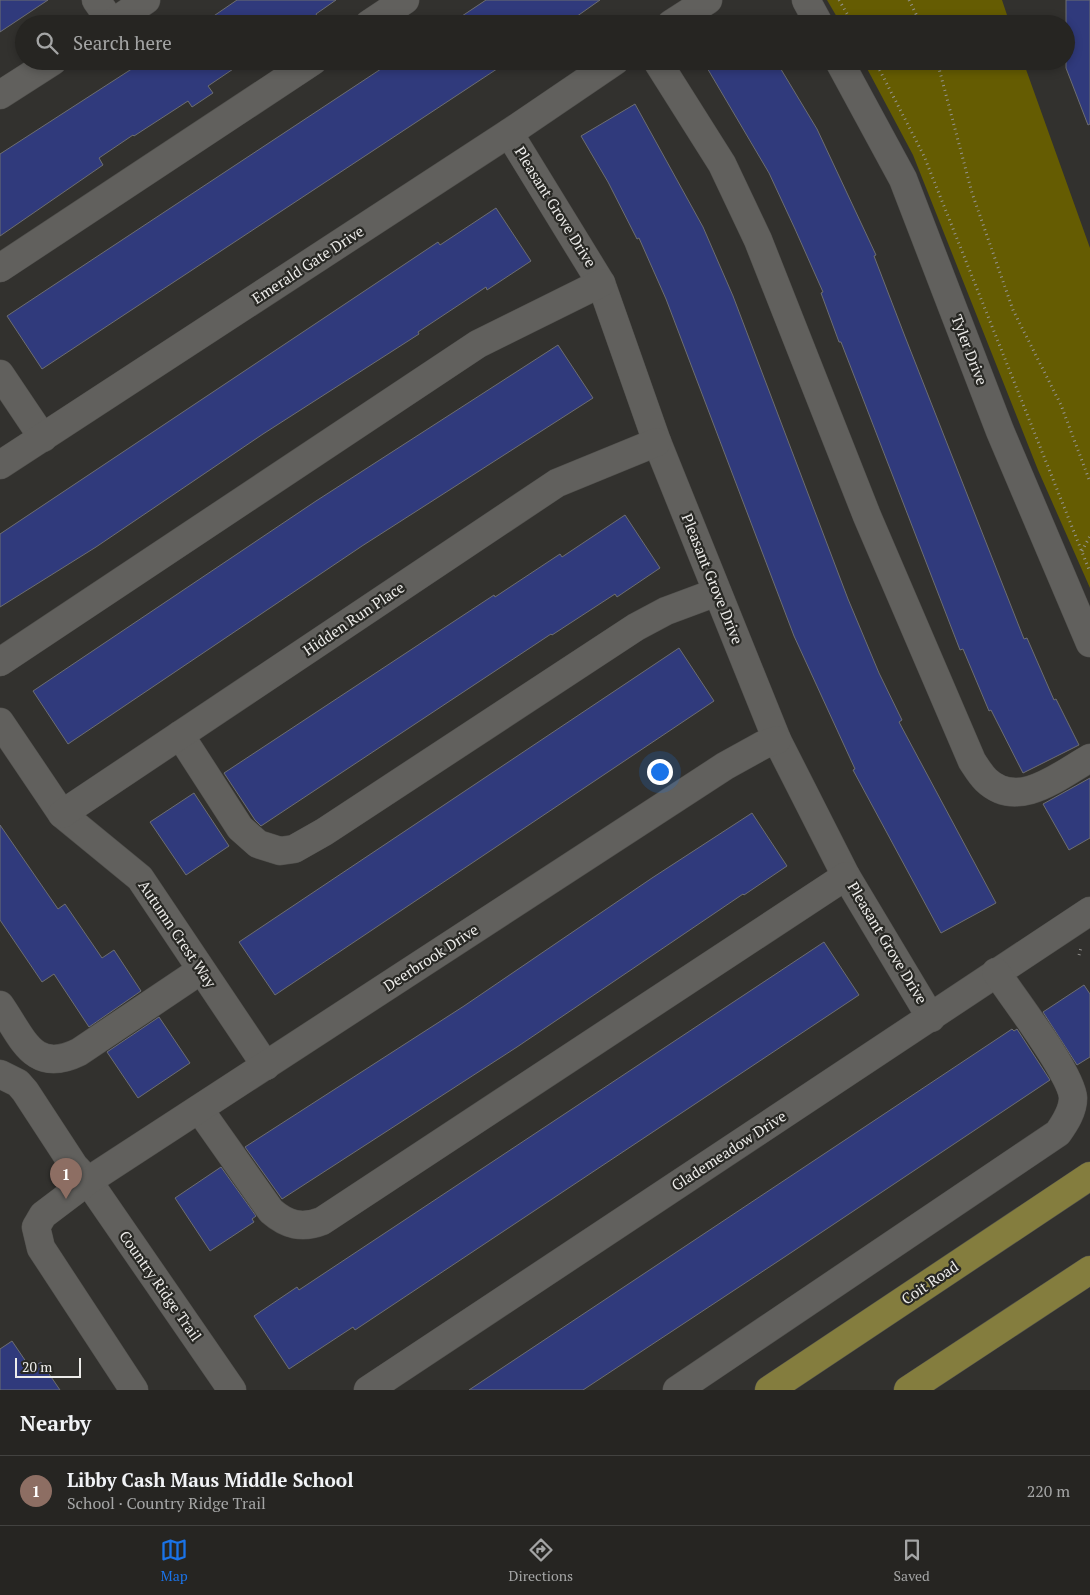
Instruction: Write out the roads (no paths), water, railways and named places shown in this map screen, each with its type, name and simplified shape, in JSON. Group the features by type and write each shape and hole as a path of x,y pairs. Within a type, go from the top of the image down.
{"main road":[{"name":"Coit Road","path":"769,1390 1090,1176"},
{"path":"908,1390 1090,1270"}],"street":[{"path":"96,0 106,15"},
{"path":"124,15 146,0"},
{"path":"382,15 405,0"},
{"path":"686,15 708,0"},
{"path":"806,0 814,15"},
{"path":"0,95 39,70"},
{"path":"0,268 298,70"},
{"name":"Emerald Gate Drive","path":"0,465 509,133 602,70"},
{"path":"663,70 722,164 758,240 867,516 972,761 986,780 997,788 1009,793 1018,794 1031,791 1090,758"},
{"name":"Tyler Drive","path":"844,70 903,179 1000,431 1090,643"},
{"name":"Pleasant Grove Drive","path":"509,133 601,283 656,442 777,740 846,876 931,1018"},
{"path":"0,662 478,344 601,283"},
{"path":"0,374 43,438"},
{"name":"Hidden Run Place","path":"62,814 557,483 656,442"},
{"path":"180,735 248,836 265,848 280,851 294,850 636,627 666,611 717,592"},
{"name":"Autumn Crest Way","path":"0,722 62,814 140,878 266,1066"},
{"name":"Deerbrook Drive","path":"134,1390 49,1263 38,1238 36,1228 43,1214 199,1109 725,766 763,745 777,740"},
{"path":"199,1109 271,1211 294,1225 312,1225 322,1221 846,876"},
{"name":"Glademeadow Drive","path":"379,1387 931,1018 996,972 1090,911"},
{"path":"0,1005 31,1051 38,1057 62,1060 79,1052 201,970"},
{"path":"677,1390 1058,1133 1072,1108 1071,1088 1050,1051 996,972"},
{"name":"Country Ridge Trail","path":"0,1074 18,1084 25,1091 74,1166 88,1182 232,1390"}],"place":[{"name":"Libby Cash Maus Middle School","path":"66,1199"}]}
